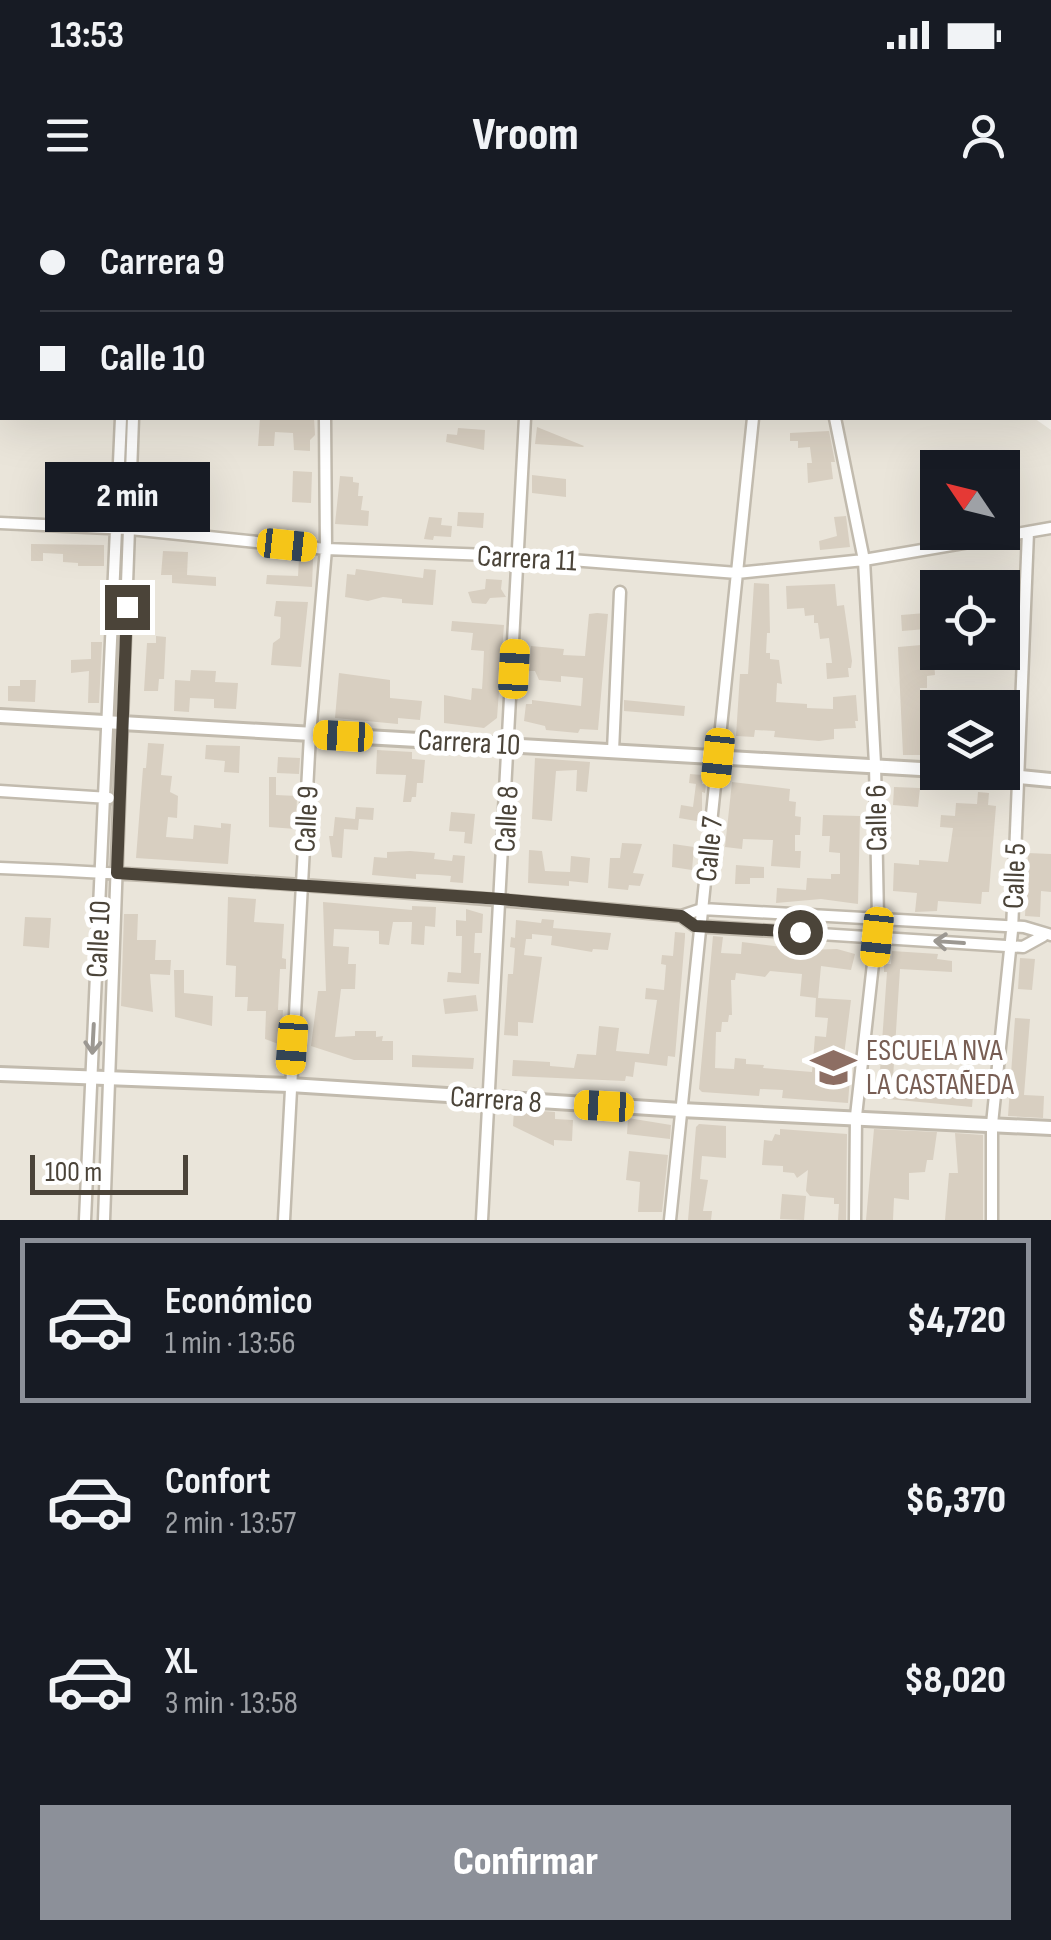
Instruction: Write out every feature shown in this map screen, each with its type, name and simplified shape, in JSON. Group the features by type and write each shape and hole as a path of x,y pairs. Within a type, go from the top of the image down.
{"street":[{"name":"Calle 10","path":"104,1220 120,799 115,723 120,420"},
{"name":"Calle 10","path":"85,1220 104,797 115,723 130,529 133,420"},
{"name":"Calle 9","path":"284,1220 310,734 326,549 325,420"},
{"name":"Calle 8","path":"482,1220 525,420"},
{"name":"Calle 7","path":"670,1220 754,420"},
{"name":"Calle 6","path":"835,420 864,560 876,764 878,920 856,1116 855,1220"},
{"name":"Carrera 11","path":"0,523 130,529 326,549 520,556 737,574 864,560 1051,528"},
{"name":"Calle 5","path":"1020,710 1028,532"},
{"path":"613,751 620,592"},
{"name":"Carrera 10","path":"0,716 920,768"},
{"path":"1020,777 1051,780"},
{"name":"Calle 5","path":"992,1220 992,1124 1013,926 1017,790"},
{"path":"0,791 120,799"},
{"path":"0,868 501,899 681,916 700,926 1023,947 1047,936"},
{"path":"681,916 702,909 1013,926 1047,936"},
{"name":"Carrera 8","path":"0,1074 290,1085 1051,1128"}],"shaded area":[{"path":"0,420 1037,420 1051,430 1051,1220 0,1220"}],"building":[{"path":"260,420 314,420 310,451 294,450 293,433 275,432 274,446 258,446"},
{"path":"537,427 584,446 535,444"},
{"path":"458,428 485,430 484,450 446,442 447,434 457,435"},
{"path":"829,431 835,462 831,462 833,479 808,483 810,447 798,448 798,441 790,441 790,433"},
{"path":"293,471 312,472 311,503 292,502"},
{"path":"532,475 566,479 566,497 532,493"},
{"path":"340,476 353,477 353,482 359,483 358,496 363,496 361,510 369,511 368,526 335,524"},
{"path":"149,483 160,484 160,497 182,498 183,490 194,491 193,513 138,511 139,498 149,499"},
{"path":"458,512 484,513 483,528 457,526"},
{"path":"846,516 850,547 820,550 819,541 837,536 834,517"},
{"path":"429,517 442,518 441,525 452,526 451,537 424,539"},
{"path":"31,544 104,545 104,566 63,562 63,554 43,553 43,561 31,561"},
{"path":"163,551 188,552 187,575 216,577 216,586 172,583 172,575 161,575"},
{"path":"299,558 313,559 312,587 266,584 267,575 298,576"},
{"path":"356,569 423,578 424,569 436,570 433,605 383,597 368,601 345,597 347,574 355,575"},
{"path":"486,579 502,580 501,589 506,597 490,598 486,604 472,603 468,592 485,589"},
{"path":"754,583 769,584 770,633 766,653 770,653 770,659 779,660 782,684 777,683 776,702 833,709 833,697 856,695 856,728 834,729 834,739 819,741 774,737 775,731 755,730 754,737 736,736 740,674 748,674"},
{"path":"835,584 837,606 844,605 852,661 849,677 827,679 826,663 832,663 829,638 820,639 814,615 805,616 804,608 787,609 786,586"},
{"path":"276,601 308,602 301,667 271,665 273,643 280,638 281,617 274,616"},
{"path":"920,613 920,630 902,631 901,615"},
{"path":"589,614 608,614 598,730 546,730 545,726 524,721 526,704 532,704 532,700 581,706 583,678 539,680 535,671 529,671 531,646 564,649 563,655 585,656"},
{"path":"452,621 504,625 497,718 484,728 444,723 444,695 471,700 472,688 482,689 484,651 471,650 473,633 451,631"},
{"path":"156,636 166,637 164,679 159,679 158,691 144,691 147,643 156,643"},
{"path":"91,642 102,642 99,703 88,703 89,671 71,673 71,660 91,659"},
{"path":"920,645 920,670 935,670 935,675 927,676 927,688 920,688 920,755 903,755 898,647"},
{"path":"191,670 216,671 215,682 238,683 236,709 214,708 214,699 190,698 189,712 174,711 175,680 190,681"},
{"path":"339,673 390,680 390,698 422,701 420,720 398,718 398,724 335,718"},
{"path":"20,680 36,680 35,702 8,701 8,686 20,686"},
{"path":"624,700 685,706 684,716 624,711"},
{"path":"148,743 164,744 161,775 172,776 170,792 178,796 177,818 168,817 166,837 193,839 194,825 221,828 221,823 231,824 228,864 136,858"},
{"path":"206,745 240,746 239,773 224,772 225,761 205,759"},
{"path":"377,750 412,752 412,759 425,760 423,783 417,783 416,797 411,802 403,802 406,775 376,774"},
{"path":"278,757 300,758 299,774 277,773"},
{"path":"535,758 590,762 587,792 576,791 577,770 556,771 552,821 532,819"},
{"path":"690,774 703,775 702,784 706,784 705,793 702,792 702,822 679,818 681,805 693,807 696,784 689,783"},
{"path":"269,777 276,777 276,795 297,796 296,829 269,827"},
{"path":"732,782 790,789 789,801 796,802 795,816 801,817 800,835 795,835 795,851 801,851 800,868 771,866 773,840 743,839 742,849 725,847"},
{"path":"894,787 920,788 918,807 893,805"},
{"path":"978,792 989,793 988,805 996,806 989,892 982,892 981,904 938,901 937,911 915,912 917,893 893,891 894,863 948,862 953,828 940,827 941,815 955,816 956,803 977,804"},
{"path":"356,807 374,808 373,820 359,819 358,830 344,829 342,858 332,857 329,836 333,836 335,817 355,819"},
{"path":"451,812 475,814 472,844 464,843 465,832 449,831"},
{"path":"823,815 860,816 858,904 821,899 776,903 777,888 806,890 807,878 831,879 831,874 840,874 840,853 829,852 830,836 822,836"},
{"path":"622,843 642,844 633,873 644,874 640,886 629,885 628,890 608,888 610,858 620,858"},
{"path":"673,844 694,847 692,870 672,867"},
{"path":"529,850 542,851 545,871 570,872 571,856 590,858 588,883 528,883"},
{"path":"387,852 435,853 434,859 452,861 453,855 465,856 463,883 450,882 451,876 416,874 416,879 372,875 374,857 387,858"},
{"path":"1028,853 1051,854 1051,892 1041,891 1040,917 1025,916"},
{"path":"736,865 764,867 764,878 750,878 750,884 735,884"},
{"path":"228,897 256,899 254,922 284,924 282,958 286,959 286,969 280,969 278,1010 283,1010 281,1045 265,1039 266,1011 247,1011 248,997 235,997 236,966 226,965"},
{"path":"323,902 412,910 412,906 436,907 435,927 425,926 424,945 411,944 412,922 393,922 389,945 379,944 379,931 334,929 333,946 349,947 348,964 356,964 355,989 341,989 335,1037 355,1036 355,1031 376,1031 376,1037 383,1036 382,1041 393,1041 393,1060 354,1060 311,1046 318,991 326,991"},
{"path":"466,909 483,914 482,933 475,933 474,953 481,953 479,984 447,982 448,972 461,973 462,936 456,936 456,920 466,921"},
{"path":"124,914 138,914 137,940 156,940 155,960 171,960 170,975 150,974 153,1012 121,1006"},
{"path":"25,917 51,918 49,948 23,946"},
{"path":"542,919 554,920 553,928 611,933 608,950 592,952 551,945 552,936 532,934 532,939 526,939 524,955 542,957 533,1023 518,1022 518,1036 504,1035 508,974 513,974 515,948 510,947 511,937 515,938 516,920 541,923"},
{"path":"675,932 685,933 685,937 675,1057 668,1056 667,1066 635,1062 633,1077 626,1076 625,1081 512,1076 513,1060 574,1068 577,1054 596,1055 599,1026 619,1028 616,1051 649,1054 657,1000 645,999 646,988 664,990 666,965 661,964 662,955 673,956"},
{"path":"713,936 723,937 721,953 741,954 742,942 805,950 837,949 855,954 851,970 821,966 818,998 851,1000 843,1063 851,1064 848,1103 782,1098 783,1090 760,1089 759,1096 699,1089","holes":["770,971 802,974 800,996 816,998 815,1017 828,1018 826,1037 815,1036 812,1072 763,1068 764,1065 746,1064 746,1059 735,1058 734,1069 715,1068 716,1032 721,1032 722,1022 728,1022 732,1015 731,980 735,980 736,973 765,977"]},
{"path":"892,951 938,954 937,959 952,961 952,972 900,969 893,1078 974,1084 972,1107 878,1098 887,972 884,964 891,964"},
{"path":"1020,958 1035,959 1032,990 1018,989"},
{"path":"174,970 184,970 184,993 213,996 212,1026 175,1017"},
{"path":"476,995 478,1011 445,1014 443,999"},
{"path":"1015,1018 1030,1019 1024,1095 1044,1096 1043,1118 1008,1116"},
{"path":"412,1055 474,1058 473,1069 412,1067"},
{"path":"514,1109 555,1112 555,1119 573,1120 572,1141 554,1140 554,1146 513,1126"},
{"path":"628,1118 671,1125 670,1139 627,1134"},
{"path":"699,1124 726,1126 726,1158 702,1156 700,1179 708,1180 703,1211 712,1211 711,1220 688,1220"},
{"path":"780,1129 847,1134 846,1220 838,1220 839,1204 834,1204 834,1198 810,1196 806,1191 808,1170 797,1178 794,1173 783,1172 783,1166 762,1165 764,1140 772,1141 775,1134 780,1135"},
{"path":"874,1129 937,1132 933,1160 927,1160 925,1172 909,1173 909,1200 894,1198 893,1220 866,1220"},
{"path":"955,1133 983,1135 983,1220 945,1220 949,1173 958,1173"},
{"path":"629,1151 668,1155 662,1212 638,1212 640,1182 626,1180"},
{"path":"782,1194 806,1196 804,1220 780,1219"}],"place":[{"name":"ESCUELA NVA LA CASTAÑEDA","path":"833,1067"}],"route":[{"path":"127,607 117,873 501,899 681,916 695,926 800,932"}]}
